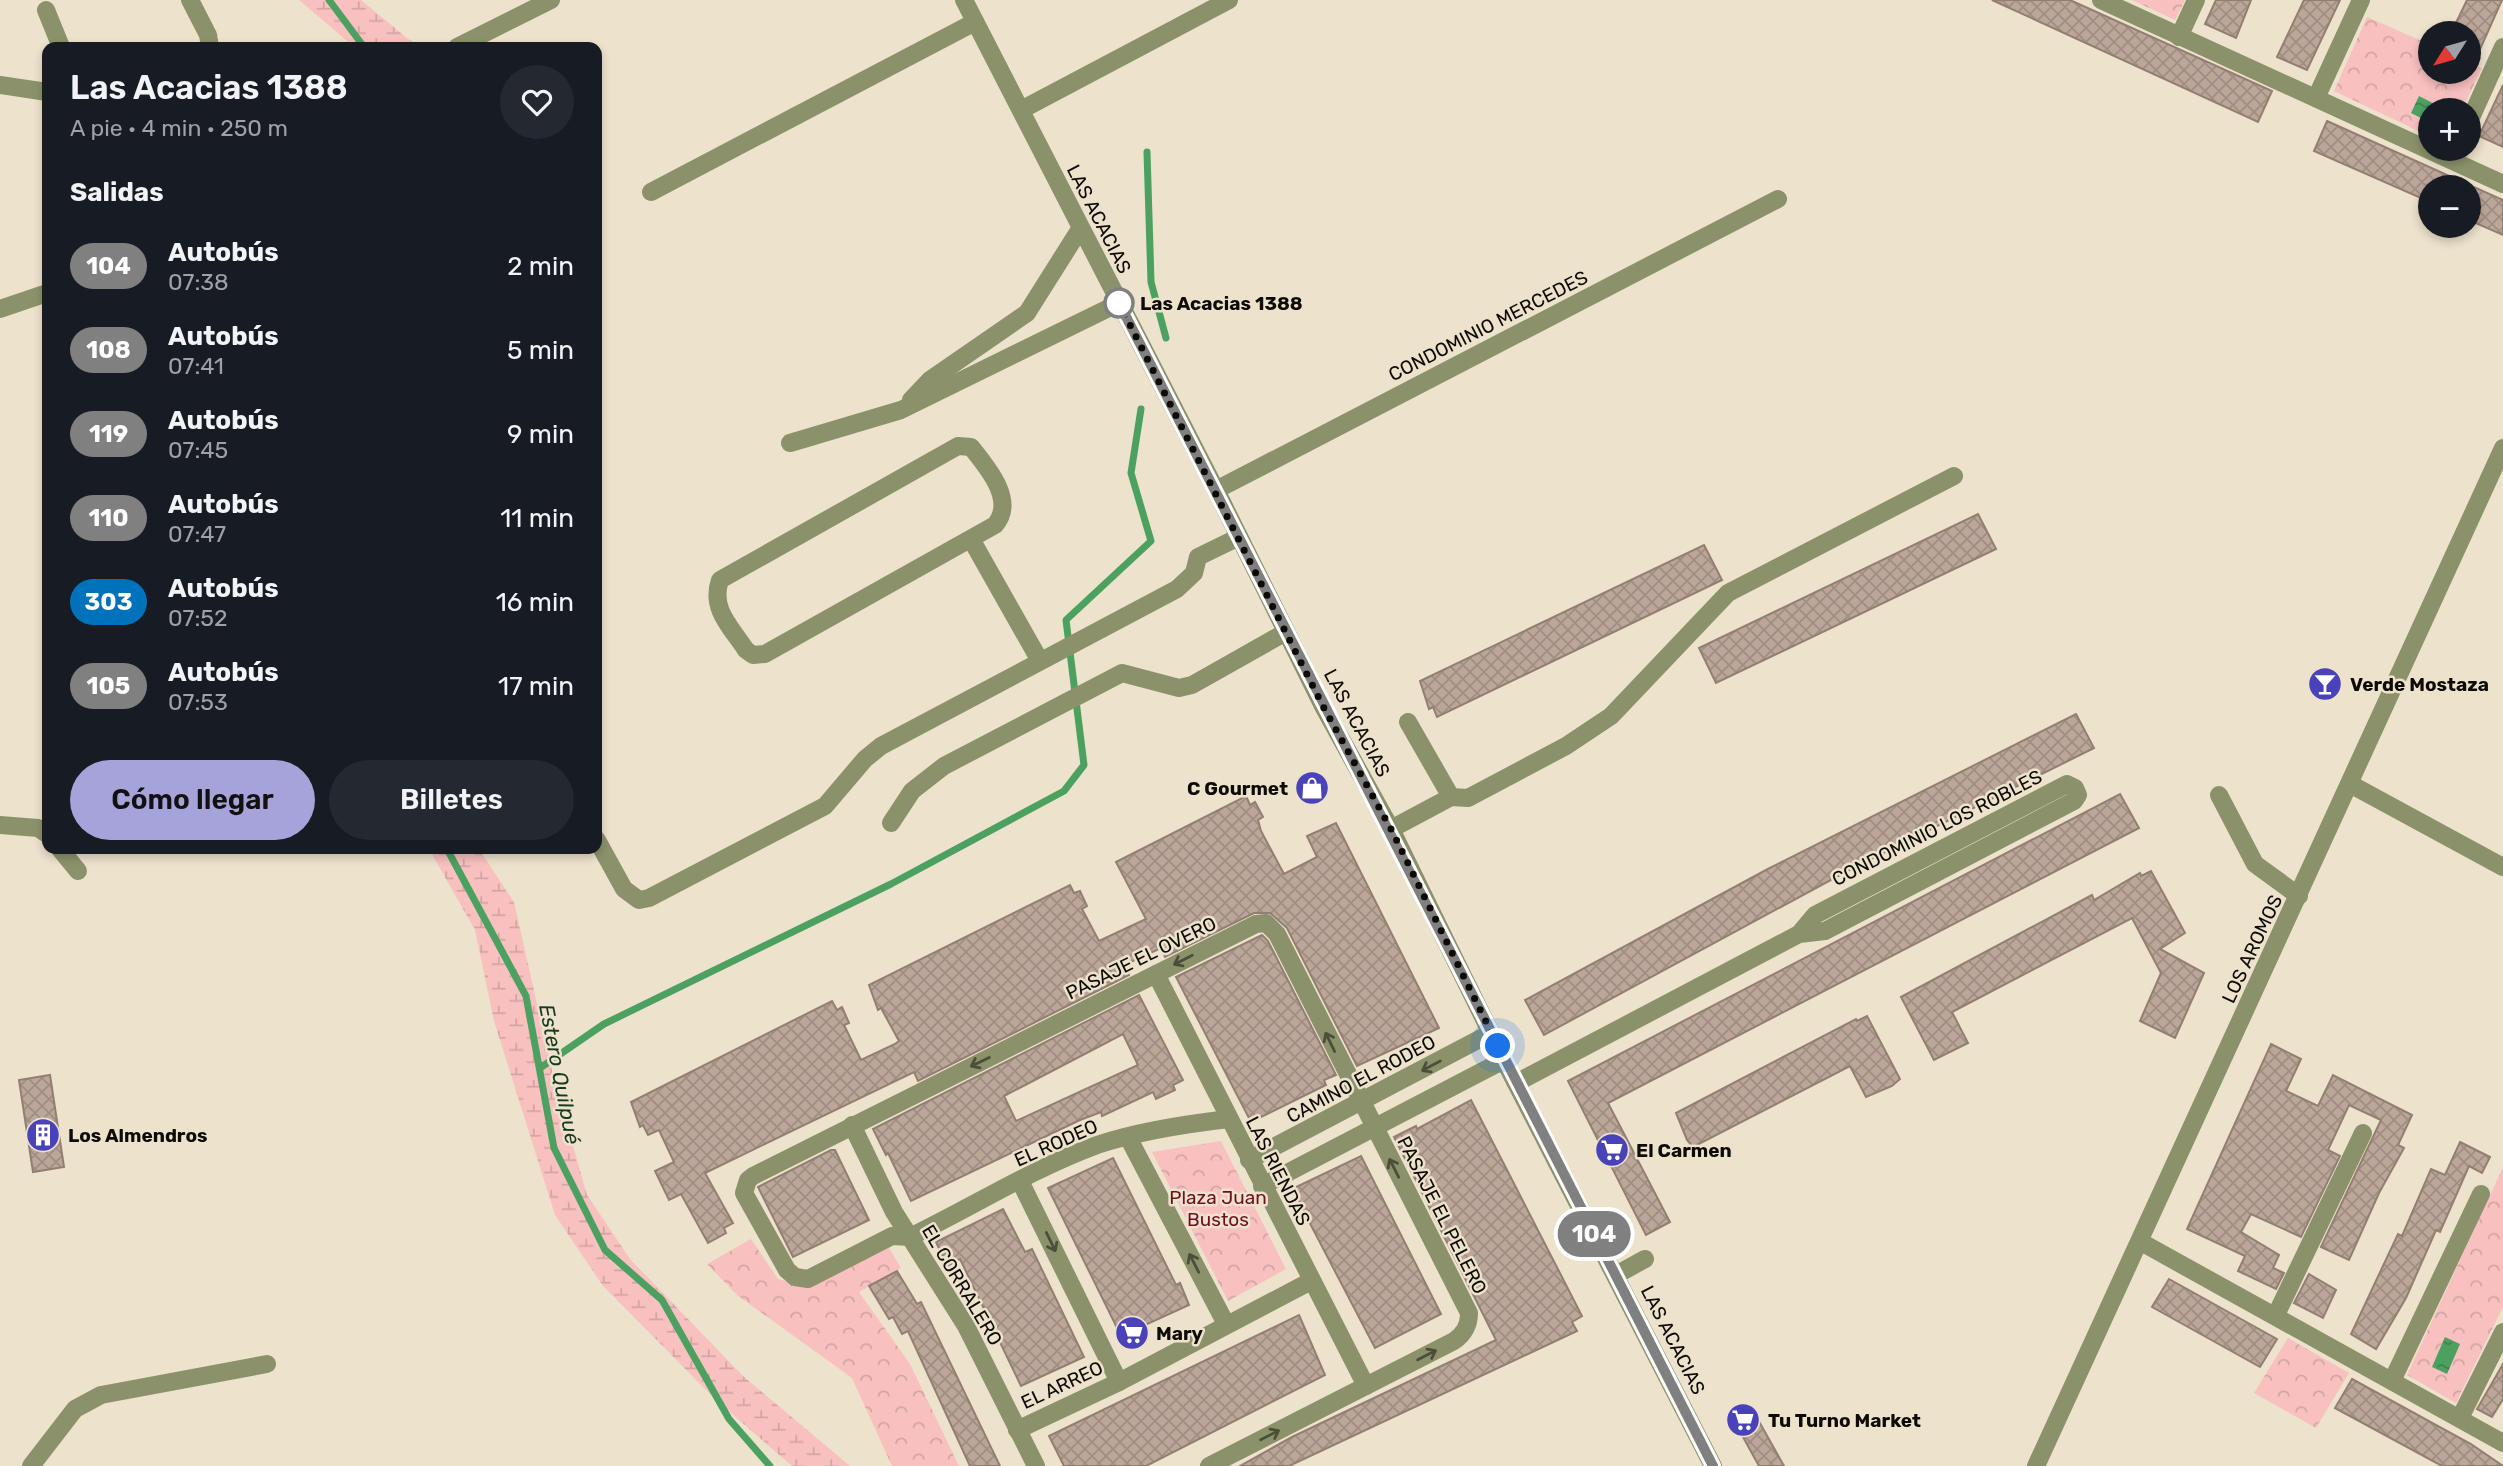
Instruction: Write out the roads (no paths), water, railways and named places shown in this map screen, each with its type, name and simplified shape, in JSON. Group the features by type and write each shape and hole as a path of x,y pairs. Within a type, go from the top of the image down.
{"street":[{"path":"190,0 209,42"},
{"path":"467,42 551,0"},
{"name":"LAS ACACIAS","path":"964,0 1216,489 1286,632 1391,829 1504,1060 1713,1466"},
{"path":"1021,110 1229,0"},
{"path":"2101,0 2316,98 2418,140"},
{"path":"2179,37 2196,0"},
{"path":"2316,98 2361,0"},
{"path":"46,10 59,42"},
{"path":"651,192 975,22"},
{"path":"2480,98 2503,47"},
{"path":"0,85 42,91"},
{"path":"2465,161 2503,184"},
{"name":"CONDOMINIO MERCEDES","path":"1216,489 1778,199"},
{"path":"901,410 930,380 1027,313 1080,229"},
{"path":"0,309 42,295"},
{"path":"790,443 901,410 1119,303"},
{"path":"958,446 971,447 1005,500 1004,515 995,525 971,539 765,654 753,655 746,650 716,606 720,580 958,446"},
{"name":"LOS AROMOS","path":"2036,1466 2503,449"},
{"path":"1391,829 1451,797 1468,798 1566,746 1611,716 1728,593 1954,476"},
{"path":"602,849 624,889 639,900 649,898 825,806 864,759 881,746 1177,589 1194,573 1198,557 1238,537"},
{"path":"971,539 1040,661"},
{"path":"891,823 912,791 944,766 1122,673 1179,688 1192,685 1286,632"},
{"path":"1408,722 1451,797"},
{"name":"CONDOMINIO LOS ROBLES","path":"1516,1083 1799,934 1825,931 2074,802 2078,795 2075,788 2067,784 1815,915 1799,934"},
{"path":"2350,785 2503,867"},
{"path":"2220,795 2255,864 2299,896"},
{"path":"0,825 38,828 42,831"},
{"path":"64,854 78,871"},
{"name":"PASAJE EL OVERO","path":"910,1237 891,1236 808,1279 802,1279 787,1270 746,1200 744,1187 753,1176 852,1125 1256,924 1266,923 1277,934 1361,1103"},
{"name":"LAS RIENDAS","path":"1156,974 1366,1386"},
{"name":"CAMINO EL RODEO","path":"1249,1160 1491,1033"},
{"path":"1262,1186 1504,1060"},
{"path":"1361,1103 1374,1130"},
{"name":"EL RODEO","path":"910,1237 1048,1165 1128,1137 1228,1119"},
{"name":"EL CORRALERO","path":"852,1125 894,1212 966,1326 1035,1466"},
{"name":"PASAJE EL PELERO","path":"1366,1386 1454,1341 1462,1336 1469,1322 1469,1314 1374,1130"},
{"path":"2276,1315 2363,1133"},
{"path":"1128,1137 1226,1324"},
{"path":"1020,1181 1119,1382"},
{"path":"2392,1381 2481,1194"},
{"path":"2141,1242 2503,1443"},
{"path":"1615,1275 1645,1259"},
{"name":"EL ARREO","path":"1017,1430 1119,1382 1311,1282"},
{"path":"2460,1418 2503,1332"},
{"path":"31,1466 75,1409 101,1395 267,1364"},
{"path":"1209,1466 1366,1386"}],"water":[{"path":"2418,98 2418,116 2411,113"},
{"path":"2445,1337 2460,1344 2447,1374 2432,1367"}],"waterway":[{"name":"Estero Quilpué","path":"329,0 360,42"},
{"path":"1147,152 1151,282 1166,338"},
{"path":"540,1068 604,1024 891,884 1064,791 1084,765 1066,620 1151,541 1131,473 1141,409"},
{"name":"Estero Quilpué","path":"450,854 526,996 554,1148 605,1250 662,1300 729,1419 770,1466"}],"place":[{"name":"Las Acacias 1388","path":"1119,303"},
{"name":"Verde Mostaza","path":"2325,684"},
{"name":"C Gourmet","path":"1312,788"},
{"name":"Los Almendros","path":"43,1135"},
{"name":"El Carmen","path":"1612,1150"},
{"name":"Mary","path":"1132,1333"},
{"name":"Tu Turno Market","path":"1743,1420"}],"park label":[{"name":"Plaza Juan Bustos","path":"1218,1208"}]}
